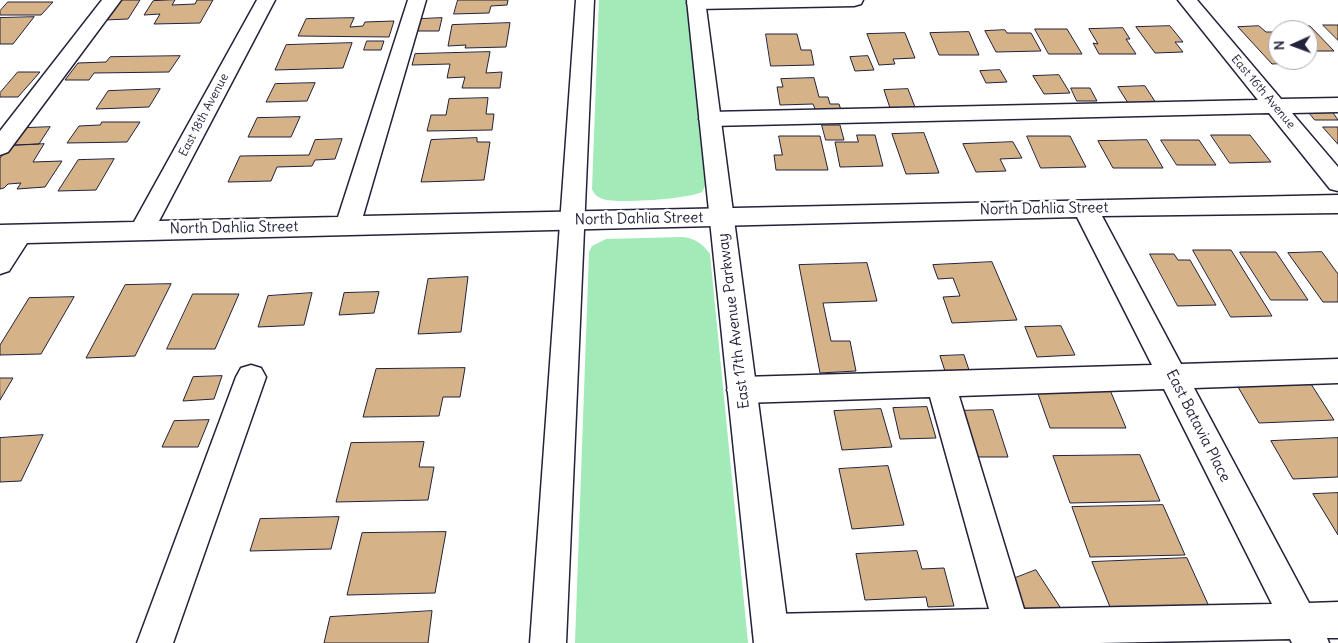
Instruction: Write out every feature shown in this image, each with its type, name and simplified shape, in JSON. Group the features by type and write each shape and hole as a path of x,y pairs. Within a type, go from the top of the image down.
{"street":[{"path":"0,147 112,0"},
{"name":"East 18th Avenue","path":"142,230 266,0"},
{"path":"348,225 417,0"},
{"path":"548,643 585,0"},
{"path":"696,1 854,0"},
{"name":"East 16th Avenue","path":"1187,0 1338,183"},
{"name":"East 17th Avenue Parkway","path":"696,1 772,638"},
{"path":"710,119 1338,105"},
{"name":"North Dahlia Street","path":"10,234 1086,208 1338,204"},
{"name":"East Batavia Place","path":"1086,208 1305,632"},
{"path":"0,264 10,234"},
{"path":"742,390 1338,371"},
{"path":"155,643 251,377"},
{"path":"941,384 1012,627"},
{"path":"772,638 1012,627 1305,632 1338,620"}],"green space":[{"path":"599,0 686,0 705,186 702,192 668,199 622,201 603,199 593,191"},
{"path":"682,237 698,242 710,254 748,643 575,643 589,252 592,246 606,239"}],"building":[{"path":"118,0 140,0 128,19 105,20"},
{"path":"175,0 172,5 195,4 197,0 213,0 200,23 154,24 160,14 144,15 153,1"},
{"path":"458,0 508,0 507,5 491,6 489,13 454,14"},
{"path":"8,2 53,2 41,15 0,15 0,11"},
{"path":"34,17 13,44 0,44 0,18"},
{"path":"354,18 350,27 363,26 365,22 394,21 389,37 298,36 306,19"},
{"path":"442,18 439,31 417,31 420,19"},
{"path":"510,23 506,47 465,48 466,45 448,46 452,25"},
{"path":"1323,25 1338,25 1338,40"},
{"path":"1170,26 1183,42 1175,42 1183,52 1155,53 1136,27"},
{"path":"1259,26 1268,32 1268,60 1238,27"},
{"path":"1123,28 1130,39 1126,39 1136,54 1099,54 1093,43 1098,44 1089,29"},
{"path":"1035,29 1067,29 1082,54 1049,54"},
{"path":"1005,30 1007,33 1031,33 1041,51 996,52 985,31"},
{"path":"969,32 979,55 939,55 930,33"},
{"path":"905,33 915,58 893,59 895,64 879,65 867,34"},
{"path":"766,34 797,34 801,50 811,50 814,65 771,66"},
{"path":"1318,34 1334,51 1318,51"},
{"path":"367,41 384,41 381,50 364,50"},
{"path":"352,43 343,68 275,70 286,45"},
{"path":"490,52 486,73 502,72 500,88 462,88 465,77 447,78 450,64 412,65 415,54"},
{"path":"180,56 169,72 94,73 89,80 65,80 78,63 106,62 110,57"},
{"path":"868,56 874,70 855,71 850,57"},
{"path":"1000,70 1007,82 986,83 980,71"},
{"path":"18,72 40,72 18,97 0,97 0,93"},
{"path":"1059,75 1070,93 1044,94 1033,76"},
{"path":"814,78 819,97 828,97 830,104 839,104 841,110 816,111 813,104 780,105 777,87 783,87 781,79"},
{"path":"315,83 307,101 266,102 275,84"},
{"path":"1145,86 1156,103 1128,103 1118,87"},
{"path":"1071,88 1090,88 1097,101 1077,101"},
{"path":"160,89 149,107 96,109 108,91"},
{"path":"908,89 915,107 890,108 884,90"},
{"path":"488,98 486,114 494,114 492,130 427,131 431,115 446,115 449,99"},
{"path":"1307,110 1331,110 1338,120 1315,120"},
{"path":"300,117 291,137 248,137 257,118"},
{"path":"102,122 140,122 127,142 67,143 79,126 100,125"},
{"path":"822,125 840,125 844,140 826,140"},
{"path":"50,127 39,144 12,145 24,128"},
{"path":"1323,127 1338,127 1338,144"},
{"path":"924,133 939,173 906,174 892,134"},
{"path":"857,135 875,135 883,166 840,167 835,142 858,142"},
{"path":"1211,135 1250,135 1271,162 1230,163"},
{"path":"779,136 820,136 828,170 776,170 774,155 782,155"},
{"path":"1027,136 1070,136 1086,167 1041,168"},
{"path":"477,138 477,142 490,142 484,180 421,182 431,140"},
{"path":"342,139 335,159 315,160 312,166 277,167 271,181 228,182 240,156 309,155 315,140"},
{"path":"1147,140 1163,168 1113,168 1098,141"},
{"path":"1161,140 1199,140 1216,165 1177,165"},
{"path":"1013,142 1022,158 1000,159 1006,171 976,172 963,144"},
{"path":"44,144 33,162 62,161 45,187 17,189 21,183 8,184 0,189 0,158 9,146"},
{"path":"114,159 96,190 58,191 78,160"},
{"path":"1193,250 1231,250 1272,316 1231,317"},
{"path":"1240,252 1276,252 1308,300 1271,300"},
{"path":"1322,252 1338,274 1338,302 1323,302 1288,253"},
{"path":"1150,254 1174,254 1178,260 1190,260 1216,305 1178,306"},
{"path":"992,262 1017,320 952,323 943,297 960,296 953,278 938,279 933,265"},
{"path":"867,263 877,301 823,303 831,341 850,341 856,371 820,373 799,265"},
{"path":"468,277 461,332 418,334 428,279"},
{"path":"171,284 135,356 86,358 125,285"},
{"path":"379,292 374,313 339,315 344,293"},
{"path":"312,293 304,325 258,327 268,296"},
{"path":"193,294 239,294 215,349 167,349"},
{"path":"74,297 41,354 0,355 0,345 29,298"},
{"path":"1061,326 1075,355 1037,357 1025,327"},
{"path":"964,355 970,373 946,374 940,356"},
{"path":"465,368 460,397 443,397 439,416 363,417 376,369"},
{"path":"222,376 214,399 183,401 193,377"},
{"path":"0,378 13,378 0,400"},
{"path":"1311,384 1334,420 1259,423 1238,387"},
{"path":"1110,390 1126,428 1050,428 1037,391"},
{"path":"927,407 936,438 900,439 893,408"},
{"path":"881,409 892,447 842,450 834,411"},
{"path":"993,410 1008,457 965,457 952,411"},
{"path":"209,420 198,447 162,447 174,421"},
{"path":"43,435 21,481 0,482 0,438"},
{"path":"1338,438 1338,477 1293,479 1271,441"},
{"path":"424,442 419,467 434,467 428,500 336,502 351,443"},
{"path":"1140,455 1160,501 1070,503 1053,456"},
{"path":"888,466 904,525 852,529 839,469"},
{"path":"1338,493 1338,535 1313,494"},
{"path":"1163,505 1185,555 1090,557 1072,507"},
{"path":"339,517 331,549 250,551 260,519"},
{"path":"446,532 435,593 347,595 362,533"},
{"path":"917,551 922,569 944,568 954,606 928,607 926,597 865,600 856,554"},
{"path":"1187,558 1212,613 1114,617 1092,562"},
{"path":"1036,570 1060,607 1027,618 1005,582"},
{"path":"432,611 428,643 324,643 330,617"}]}
